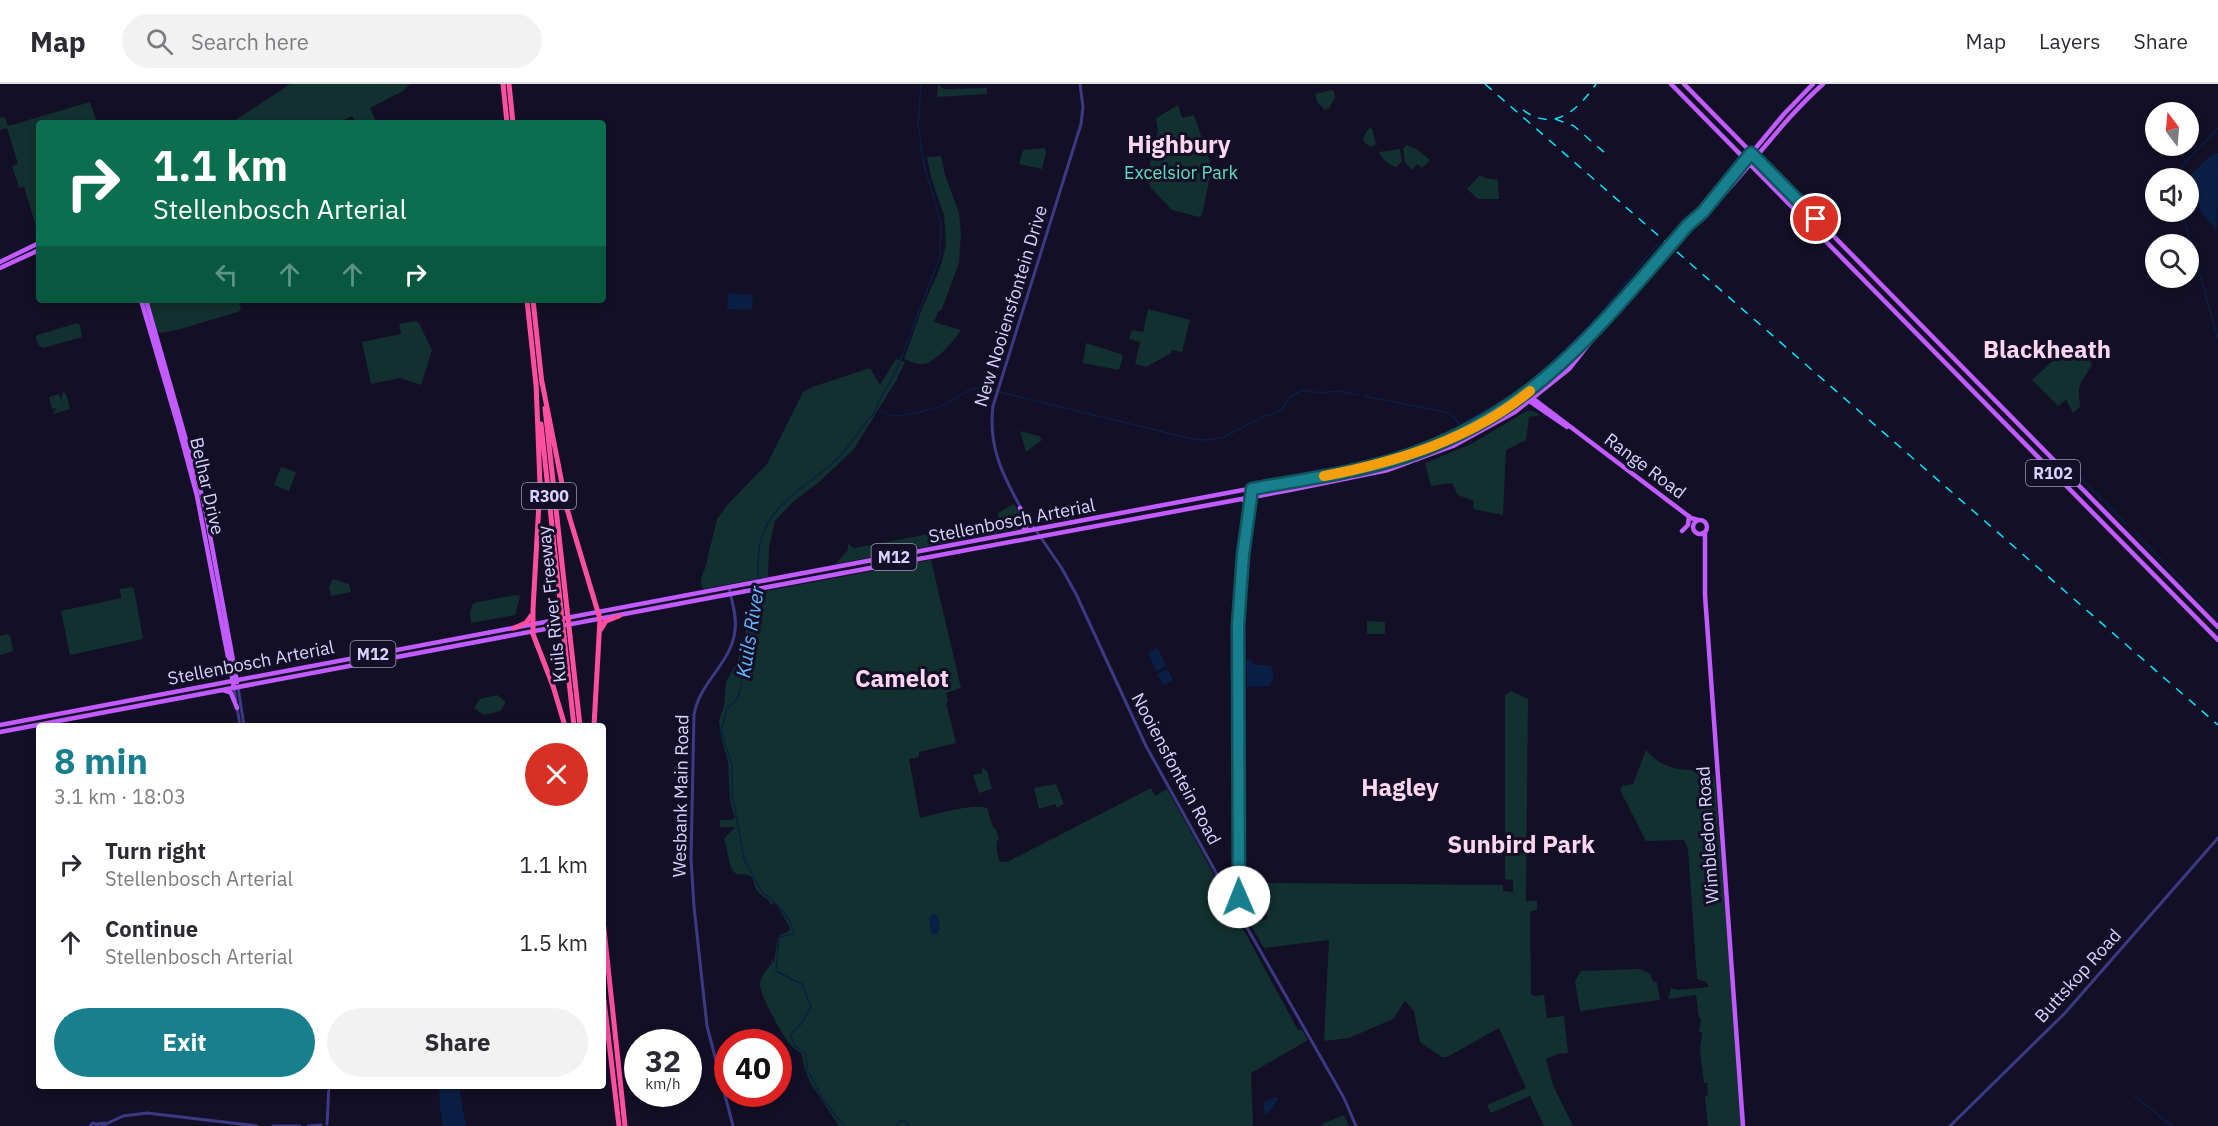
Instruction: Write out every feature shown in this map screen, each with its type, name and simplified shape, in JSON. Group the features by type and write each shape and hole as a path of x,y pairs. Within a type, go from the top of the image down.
{"highway":[{"path":"502,84 507,120"},
{"path":"509,84 513,120"},
{"name":"Kuils River Freeway","path":"526,303 539,382"},
{"name":"Kuils River Freeway","path":"533,303 539,382 564,610 580,723"},
{"path":"539,382 540,485 532,609 533,628 564,723"},
{"path":"539,382 567,509 599,616 594,723"},
{"path":"514,628 528,622 532,609"},
{"path":"600,633 604,622 619,616"},
{"name":"Kuils River Freeway","path":"567,636 574,723"},
{"path":"606,948 625,1126"},
{"path":"606,1017 619,1126"}],"main road":[{"name":"R102","path":"1671,84 2218,640"},
{"name":"R102","path":"1684,84 2218,627"},
{"name":"M12","path":"1703,212 1714,196 1813,84"},
{"name":"M12","path":"1756,157 1822,84"},
{"path":"1737,138 1751,145 1758,143 1766,136"},
{"name":"Stellenbosch Arterial","path":"767,584 1021,532 1367,467 1436,445 1472,428 1524,395 1562,364 1601,326 1677,237 1723,195 1756,157"},
{"path":"0,262 36,244"},
{"path":"0,268 36,250"},
{"name":"Belhar Drive","path":"142,303 197,496 230,668 235,680"},
{"name":"Belhar Drive","path":"147,303 204,503 235,680"},
{"name":"Stellenbosch Arterial","path":"47,723 750,587 1040,537 1370,474 1415,461 1476,435 1531,400 1550,386 1578,359 1601,326"},
{"path":"1546,408 1540,398 1550,386"},
{"name":"Range Road","path":"1524,395 1582,436"},
{"name":"Range Road","path":"1531,400 1546,408 1693,519"},
{"path":"1242,499 1247,502 1248,515"},
{"path":"1020,508 1028,524 1021,532"},
{"path":"1682,531 1693,519"},
{"path":"1693,519 1706,523 1707,528 1702,533 1694,529 1693,519"},
{"name":"Wimbledon Road","path":"1702,533 1705,542 1705,605 1743,1126"},
{"name":"Stellenbosch Arterial","path":"599,616 619,616 730,591"},
{"name":"Stellenbosch Arterial","path":"0,725 514,628 533,628"},
{"path":"233,660 240,675 248,678"},
{"path":"210,685 228,678 230,668"},
{"path":"235,680 236,688"},
{"path":"220,690 231,693 237,708"},
{"name":"Stellenbosch Arterial","path":"0,732 36,725"}],"street":[{"name":"New Nooiensfontein Drive","path":"1040,537 1020,508 1003,476 994,450 991,422 997,391 1081,123 1083,107 1080,84"},
{"path":"1252,489 1243,555 1238,625 1239,897 1245,924 1339,1090 1356,1126"},
{"name":"Nooiensfontein Road","path":"1040,537 1061,567 1086,615 1142,738 1172,793 1229,895 1239,897"},
{"name":"Wesbank Main Road","path":"730,591 736,625 733,643 727,656 702,691 694,715 691,854 694,907 707,1026 732,1125"},
{"path":"236,688 237,708 241,723"},
{"path":"236,688 242,723"},
{"name":"Buttskop Road","path":"1950,1126 2065,1013 2218,837"},
{"path":"308,1126 324,1125 329,1089"},
{"path":"90,1126 93,1123 99,1125 129,1114 147,1113 257,1126"},
{"path":"273,1126 300,1126"}],"green space":[{"path":"290,84 410,84 403,91 370,108 376,120 354,120 352,116 343,120 236,120"},
{"path":"938,85 944,89 987,88 987,94 937,97"},
{"path":"1334,91 1335,98 1325,110 1317,102 1315,94"},
{"path":"90,102 96,120 36,120 36,226 24,187 19,188 12,166 18,164 7,128 0,130 0,118 5,117 8,126"},
{"name":"Excelsior Park","path":"1178,105 1182,118 1194,115 1212,167 1202,215 1199,217 1172,210 1150,187 1148,172 1158,131 1156,118"},
{"path":"1372,128 1376,144 1371,147 1364,142 1363,138 1368,129"},
{"path":"1407,145 1418,150 1430,160 1422,168 1417,164 1412,170 1405,162 1403,148"},
{"path":"1045,148 1042,169 1019,164 1023,150"},
{"path":"1400,149 1402,162 1396,167 1386,161 1379,152"},
{"path":"941,156 945,175 959,213 961,234 959,263 942,309 938,312 934,322 961,330 939,356 928,363 918,364 904,359 941,265 946,244 944,216 927,157"},
{"path":"1480,175 1498,180 1499,199 1478,199 1467,189"},
{"path":"149,303 239,303 241,309 238,312 177,330 160,333"},
{"path":"1148,309 1190,320 1182,352 1172,350 1171,353 1146,367 1135,364 1140,342 1129,339 1132,330 1143,332"},
{"path":"416,321 432,350 421,385 400,378 371,384 362,342 401,334 399,324"},
{"path":"77,323 80,325 82,337 43,348 39,346 37,335"},
{"path":"1086,343 1121,354 1123,357 1119,370 1083,363"},
{"path":"2080,346 2092,365 2080,388 2080,407 2073,413 2066,400 2058,406 2032,380 2050,363"},
{"path":"896,359 905,362 896,381 854,449 819,482 794,501 775,521 769,547 768,577 703,589 702,578 717,519 728,504 767,464 803,392 870,368 880,385"},
{"path":"63,392 66,394 70,409 53,414 56,408 52,409 49,397 59,394 63,406 61,397"},
{"path":"1527,411 1540,415 1529,417 1526,440 1506,450 1503,515 1473,509 1474,501 1458,495 1452,483 1431,486 1425,463 1471,444"},
{"path":"1020,431 1039,436 1042,440 1026,452"},
{"path":"281,467 296,472 289,491 274,485"},
{"path":"1014,504 1026,523 1021,529 835,564 848,550 848,544 854,548 999,521 998,513"},
{"path":"931,560 961,688 946,693 948,702 946,703 956,743 919,752 919,757 909,759 920,818 964,808 987,808 999,838 997,853 1000,862 1007,862 1151,788 1155,796 1167,789 1298,1030 1302,1030 1308,1040 1251,1073 1253,1126 839,1126 811,1084 804,1067 802,1054 792,1046 792,1029 780,1029 760,988 764,973 772,963 771,959 774,962 778,936 789,931 790,928 777,905 773,903 772,906 758,892 751,877 733,871 724,839 735,827 720,827 720,820 735,818 730,801 728,761 719,721 724,706 726,682 744,645 750,594"},
{"path":"333,579 349,584 351,592 331,596 329,587"},
{"path":"132,587 143,639 70,655 61,611 121,598 120,589"},
{"path":"520,596 515,615 471,623 470,612 473,603"},
{"path":"1367,621 1385,622 1385,634 1367,634"},
{"path":"7,634 10,636 13,651 0,655 0,636"},
{"path":"1511,691 1528,699 1526,901 1537,901 1537,910 1530,913 1531,994 1544,995 1547,1018 1564,1016 1568,1053 1546,1059 1553,1085 1573,1126 1544,1126 1530,1096 1491,1113 1487,1105 1526,1088 1499,1028 1447,1057 1442,1057 1420,1042 1414,1011 1405,1001 1393,1019 1349,1038 1324,1041 1329,940 1264,948 1251,925 1267,919 1267,902 1249,901 1257,885 1262,883 1503,885 1503,891 1513,892 1513,880 1505,879 1505,695"},
{"path":"497,695 506,702 500,711 484,715 474,708 480,699"},
{"path":"1646,750 1667,766 1709,771 1715,778 1742,1126 1708,1126 1705,1096 1708,1095 1707,1083 1704,1083 1700,1051 1701,1018 1699,1018 1696,995 1668,999 1671,988 1677,990 1709,987 1706,982 1697,979 1688,849 1684,840 1646,841 1620,790 1622,786 1633,784"},
{"path":"982,767 987,771 992,789 979,793 973,775 982,773"},
{"path":"1056,784 1064,804 1057,808 1055,804 1039,809 1034,788"},
{"path":"1639,969 1649,973 1654,982 1657,982 1660,1000 1580,1011 1575,981 1581,971"},
{"path":"1344,1115 1349,1126 1323,1126 1322,1124"}],"water":[{"path":"2214,153 2218,153 2217,230 2201,213 2198,168"},
{"path":"728,293 753,295 752,310 727,309"},
{"path":"1158,648 1166,666 1156,671 1148,653"},
{"path":"1250,658 1253,664 1271,666 1274,676 1270,686 1247,687 1246,660"},
{"path":"1167,669 1173,680 1163,685 1157,674"},
{"path":"933,914 938,916 940,929 937,934 931,934 929,917"},
{"path":"440,1089 460,1089 466,1126 443,1126"},
{"path":"1275,1097 1279,1098 1265,1115 1263,1103"}],"waterway":[{"name":"Kuils River","path":"758,587 759,548 767,524 783,504 840,456 875,412 896,371 940,257 941,223 924,165 918,124 921,84"},
{"path":"2181,168 2218,128"},
{"path":"2185,222 2218,339"},
{"path":"1525,387 1562,356 1579,338 1658,244"},
{"path":"882,411 895,416 907,415 945,404 969,390 983,388 1192,439 1207,440 1224,437 1264,416 1274,414 1282,409 1290,397 1302,390 1320,393 1338,391 1358,395"},
{"path":"1364,396 1450,413 1460,425 1511,396"},
{"path":"2069,466 2126,524"},
{"path":"2136,534 2218,618"},
{"name":"Kuils River","path":"758,592 757,605 745,646 741,687 737,700 727,708 721,732 732,765 732,793 744,859 762,892 779,906 790,921 794,934 779,937 776,971 802,984 811,1007 801,1024 790,1035 795,1046 806,1054 807,1069 822,1098 844,1126"},
{"path":"2133,1095 2172,1126"},
{"name":"Kuils River","path":"897,1126 899,1121 904,1120 909,1126"}],"railway":[{"path":"1485,84 2218,725"},
{"path":"1523,110 1534,117 1555,119 1573,110 1596,84"},
{"path":"1555,119 1574,126 1605,153"}],"slow traffic":[{"path":"1324,476 1380,464 1436,445 1496,415 1530,391"}],"district":[{"name":"Highbury","path":"1179,145"},
{"name":"Blackheath","path":"2047,350"},
{"name":"Camelot","path":"902,679"},
{"name":"Hagley","path":"1400,788"},
{"name":"Sunbird Park","path":"1521,845"}],"route":[{"path":"1239,897 1238,625 1243,555 1252,489 1346,472 1395,460 1449,439 1508,408 1553,372 1601,326 1688,225 1703,212 1751,153 1816,219"}]}
